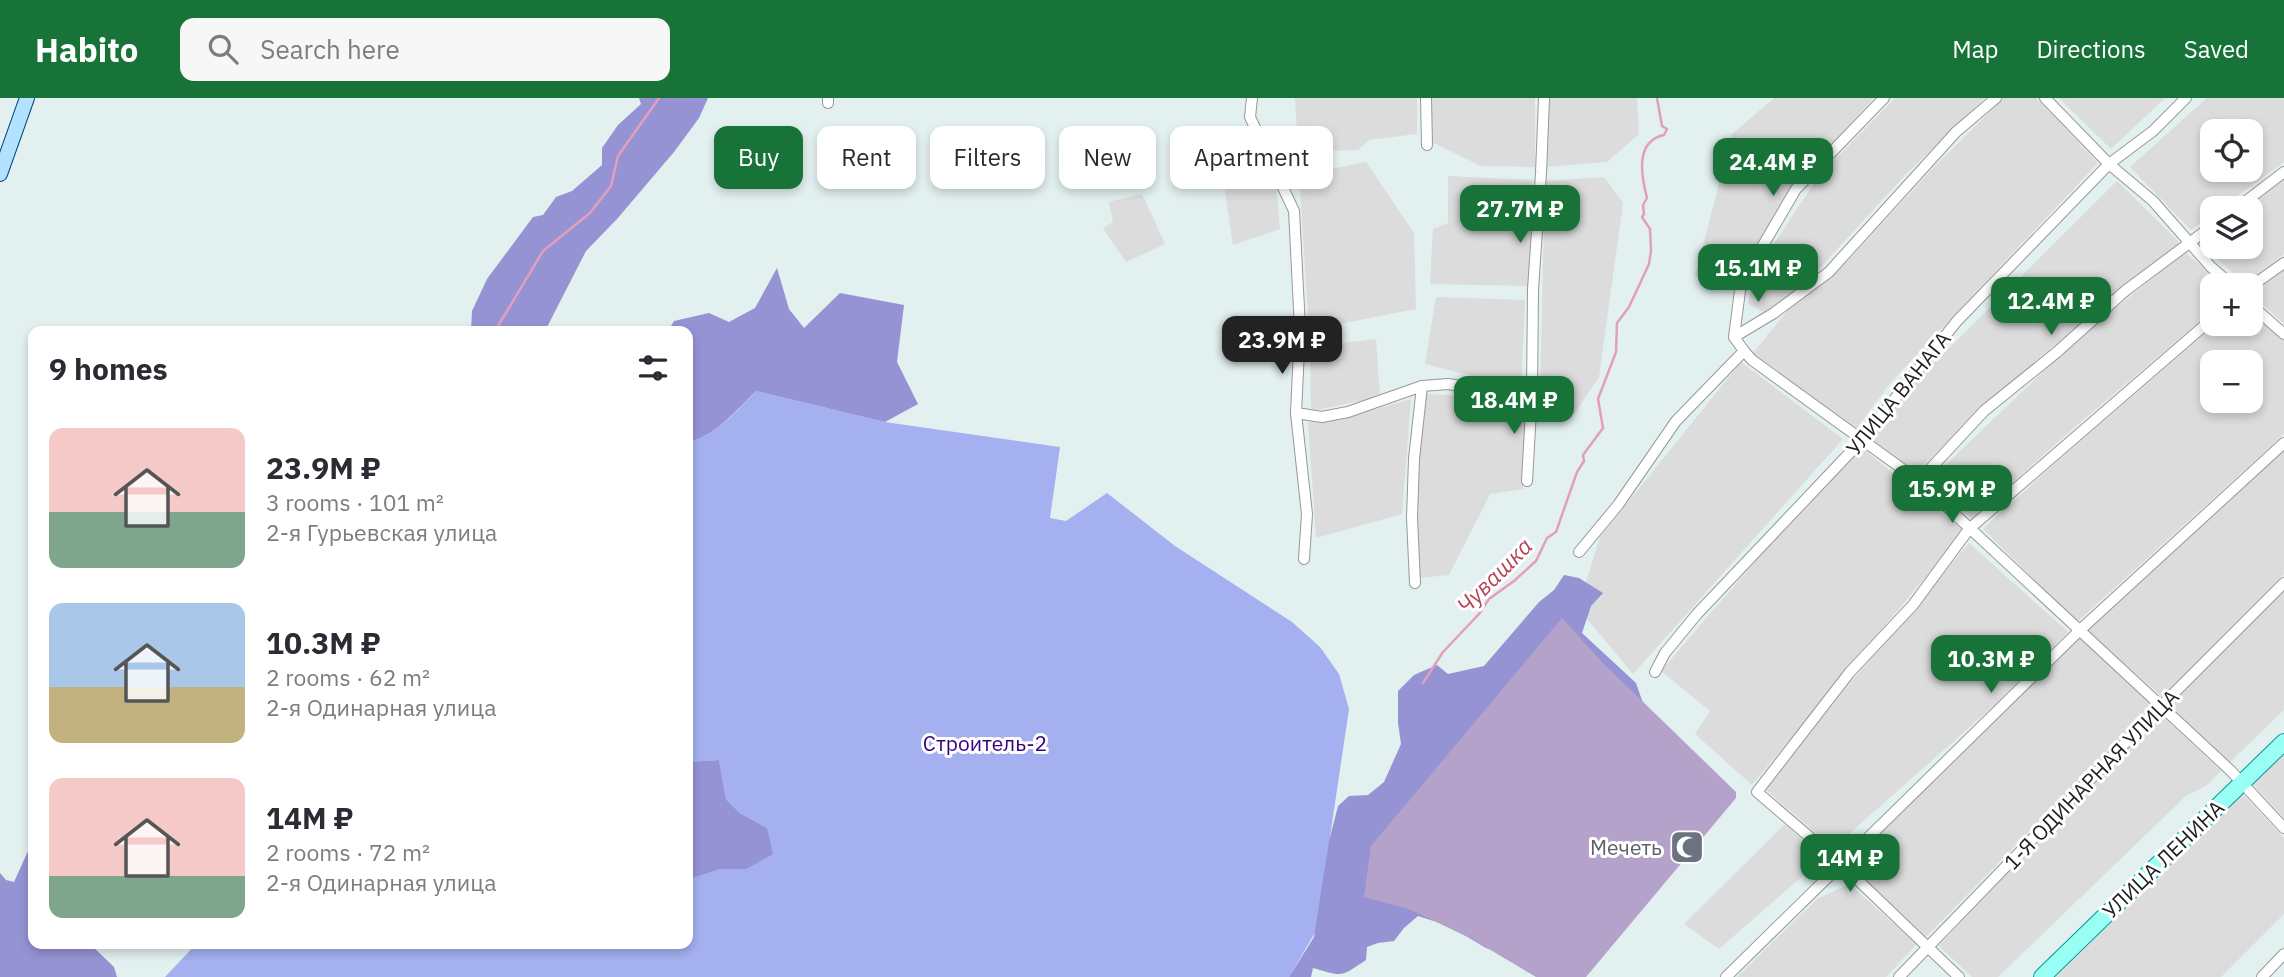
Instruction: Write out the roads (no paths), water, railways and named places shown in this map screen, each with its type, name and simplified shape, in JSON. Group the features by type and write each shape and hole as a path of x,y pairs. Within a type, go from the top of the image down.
{"main road":[{"path":"0,174 27,98"},
{"name":"УЛИЦА ЛЕНИНА","path":"2042,977 2284,742"}],"street":[{"path":"1252,98 1250,117 1294,211 1300,328 1296,413 1307,514 1304,559"},
{"path":"1426,98 1427,145"},
{"path":"1527,481 1532,393 1533,289 1544,98"},
{"path":"1884,98 1796,189 1741,283 1734,337 1752,360 1919,481 2242,782 2284,828"},
{"path":"1734,337 1774,313 1829,272 1956,132 1996,98"},
{"path":"2045,98 2109,164 2153,201 2188,243 2218,273"},
{"name":"УЛИЦА ВАНАГА","path":"1655,672 1665,653 1697,614 1861,441 1957,321 2109,164 2153,131 2186,98"},
{"path":"2253,196 2284,172"},
{"path":"1919,481 1984,411 2057,352 2125,291 2200,234"},
{"path":"2263,278 2284,263"},
{"path":"2263,315 2284,334"},
{"path":"1959,977 1840,863 1757,792 1850,672 1913,605 1969,529 2200,329"},
{"path":"1580,552 1618,505 1676,421 1744,351"},
{"path":"1296,413 1322,417 1335,415 1422,386 1448,384 1532,393"},
{"path":"1415,583 1412,518 1414,459 1422,386"},
{"path":"1726,977 2080,630 2284,443"},
{"name":"1-Я ОДИНАРНАЯ УЛИЦА","path":"1899,977 2284,583"},
{"path":"2262,977 2284,954"}],"waterway":[{"path":"498,326 543,251 590,213 611,186 618,156 659,98"},
{"name":"Чувашка","path":"1423,683 1443,652 1479,614 1489,599 1536,561 1547,538 1556,532 1577,472 1584,461 1583,455 1603,428 1598,399 1616,352 1617,323 1629,307 1649,264 1650,229 1642,217 1647,198 1642,160 1648,144 1664,135 1667,129 1662,126 1657,98"}],"place":[{"name":"Мечеть","path":"1687,847"}],"park label":[{"name":"Строитель-2","path":"985,743"}]}
